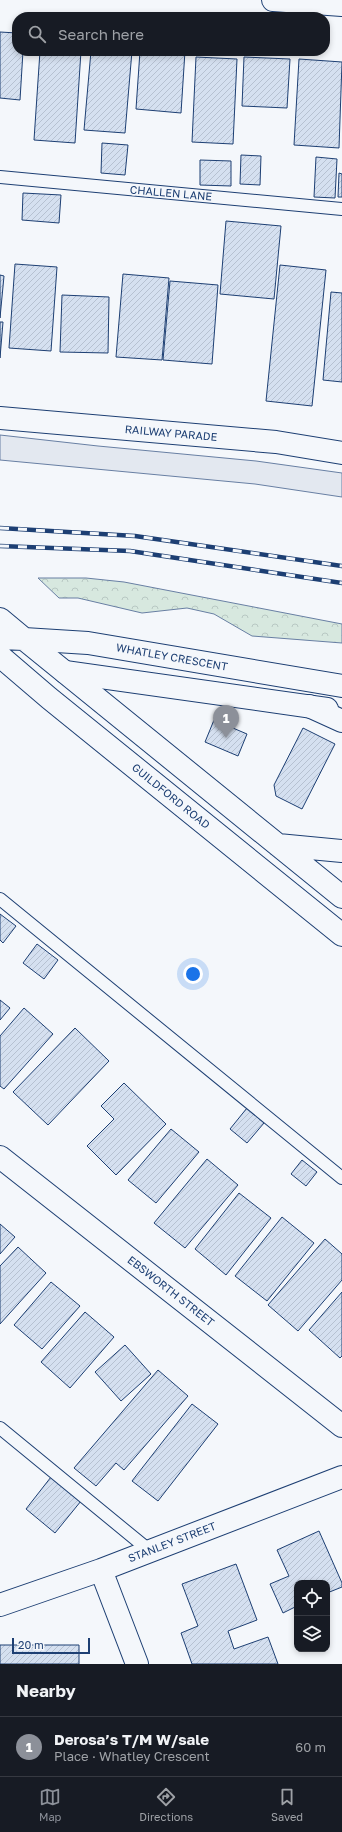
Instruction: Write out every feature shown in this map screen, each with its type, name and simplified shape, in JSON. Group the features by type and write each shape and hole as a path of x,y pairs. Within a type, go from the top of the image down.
{"main road":[{"path":"272,0 342,5"},
{"name":"RAILWAY PARADE","path":"0,418 276,442 342,453"},
{"path":"24,639 342,897"},
{"name":"WHATLEY CRESCENT","path":"2,647 24,639 88,643 342,686"},
{"path":"2,647 35,668 309,706 342,712"},
{"name":"GUILDFORD ROAD","path":"2,647 342,935"},
{"path":"309,706 342,721"},
{"path":"278,845 342,851"},
{"name":"EBSWORTH STREET","path":"0,1156 342,1426"},
{"name":"STANLEY STREET","path":"0,1605 101,1570 342,1477"},
{"path":"101,1570 137,1664"}],"lane":[{"name":"CHALLEN LANE","path":"0,176 342,209"},
{"path":"0,899 342,1178"},
{"path":"0,1428 150,1551"}],"green space":[{"path":"38,578 86,578 124,582 342,624 342,643 252,636 214,614 187,608 142,613 78,598 59,598"}],"shaded area":[{"path":"0,435 256,461 342,473 342,497 255,484 0,460"}],"building":[{"path":"0,32 12,33 12,56 23,56 20,100 0,98"},
{"path":"40,56 81,56 75,143 34,140"},
{"path":"91,56 132,56 125,133 84,130"},
{"path":"140,56 185,56 181,113 136,109"},
{"path":"196,57 237,59 233,144 192,142"},
{"path":"244,57 290,59 287,108 242,106"},
{"path":"299,59 342,62 339,148 294,145"},
{"path":"102,143 128,145 125,175 101,173"},
{"path":"241,155 261,156 260,185 240,184"},
{"path":"316,157 337,159 335,198 314,197"},
{"path":"200,160 231,161 231,186 200,185"},
{"path":"339,173 342,174 342,197 338,197"},
{"path":"23,193 61,195 59,223 22,220"},
{"path":"226,221 281,226 274,299 220,294"},
{"path":"15,264 57,267 51,351 9,348"},
{"path":"280,265 326,270 312,406 266,401"},
{"path":"123,274 169,278 162,360 116,357"},
{"path":"0,275 4,276 0,318"},
{"path":"170,281 218,285 212,364 163,360"},
{"path":"331,292 342,293 342,382 323,380"},
{"path":"62,295 109,297 108,353 60,352"},
{"path":"0,322 3,322 0,358"},
{"path":"214,720 247,734 238,756 205,742"},
{"path":"303,728 335,744 302,809 276,796 274,785"},
{"path":"0,914 16,926 3,943 0,940"},
{"path":"37,944 58,960 44,979 23,963"},
{"path":"0,1000 10,1008 0,1020"},
{"path":"24,1008 53,1034 4,1089 0,1086 0,1036"},
{"path":"75,1028 109,1061 48,1125 13,1092"},
{"path":"124,1083 166,1124 116,1175 87,1146 114,1119 101,1106"},
{"path":"247,1108 264,1123 247,1143 230,1129"},
{"path":"171,1129 199,1152 156,1203 128,1180"},
{"path":"207,1159 238,1185 185,1248 154,1223"},
{"path":"302,1160 317,1172 306,1186 291,1174"},
{"path":"239,1193 271,1218 226,1275 195,1249"},
{"path":"282,1217 314,1243 267,1301 235,1276"},
{"path":"0,1224 15,1237 0,1254"},
{"path":"325,1239 342,1254 342,1280 298,1331 268,1305"},
{"path":"18,1247 46,1273 0,1324 0,1266"},
{"path":"51,1282 80,1306 42,1349 14,1325"},
{"path":"342,1292 342,1356 340,1358 309,1330"},
{"path":"85,1312 114,1337 70,1388 41,1362"},
{"path":"125,1345 151,1374 121,1401 95,1372"},
{"path":"158,1370 188,1396 124,1470 116,1463 96,1486 74,1468"},
{"path":"192,1404 218,1424 158,1501 132,1481"},
{"path":"51,1477 81,1501 55,1533 26,1509"},
{"path":"319,1531 342,1583 342,1587 330,1592 330,1580 294,1580 294,1608 283,1613 270,1584 289,1576 277,1550"},
{"path":"236,1564 257,1620 228,1631 234,1649 268,1637 278,1664 192,1664 181,1633 198,1626 182,1584"},
{"path":"0,1645 79,1645 79,1664 0,1664"}],"railway":[{"path":"0,528 135,536 342,566"},
{"path":"0,546 130,551 342,583"}],"place":[{"name":"Derosa’s T/M W/sale","path":"226,738"}]}
